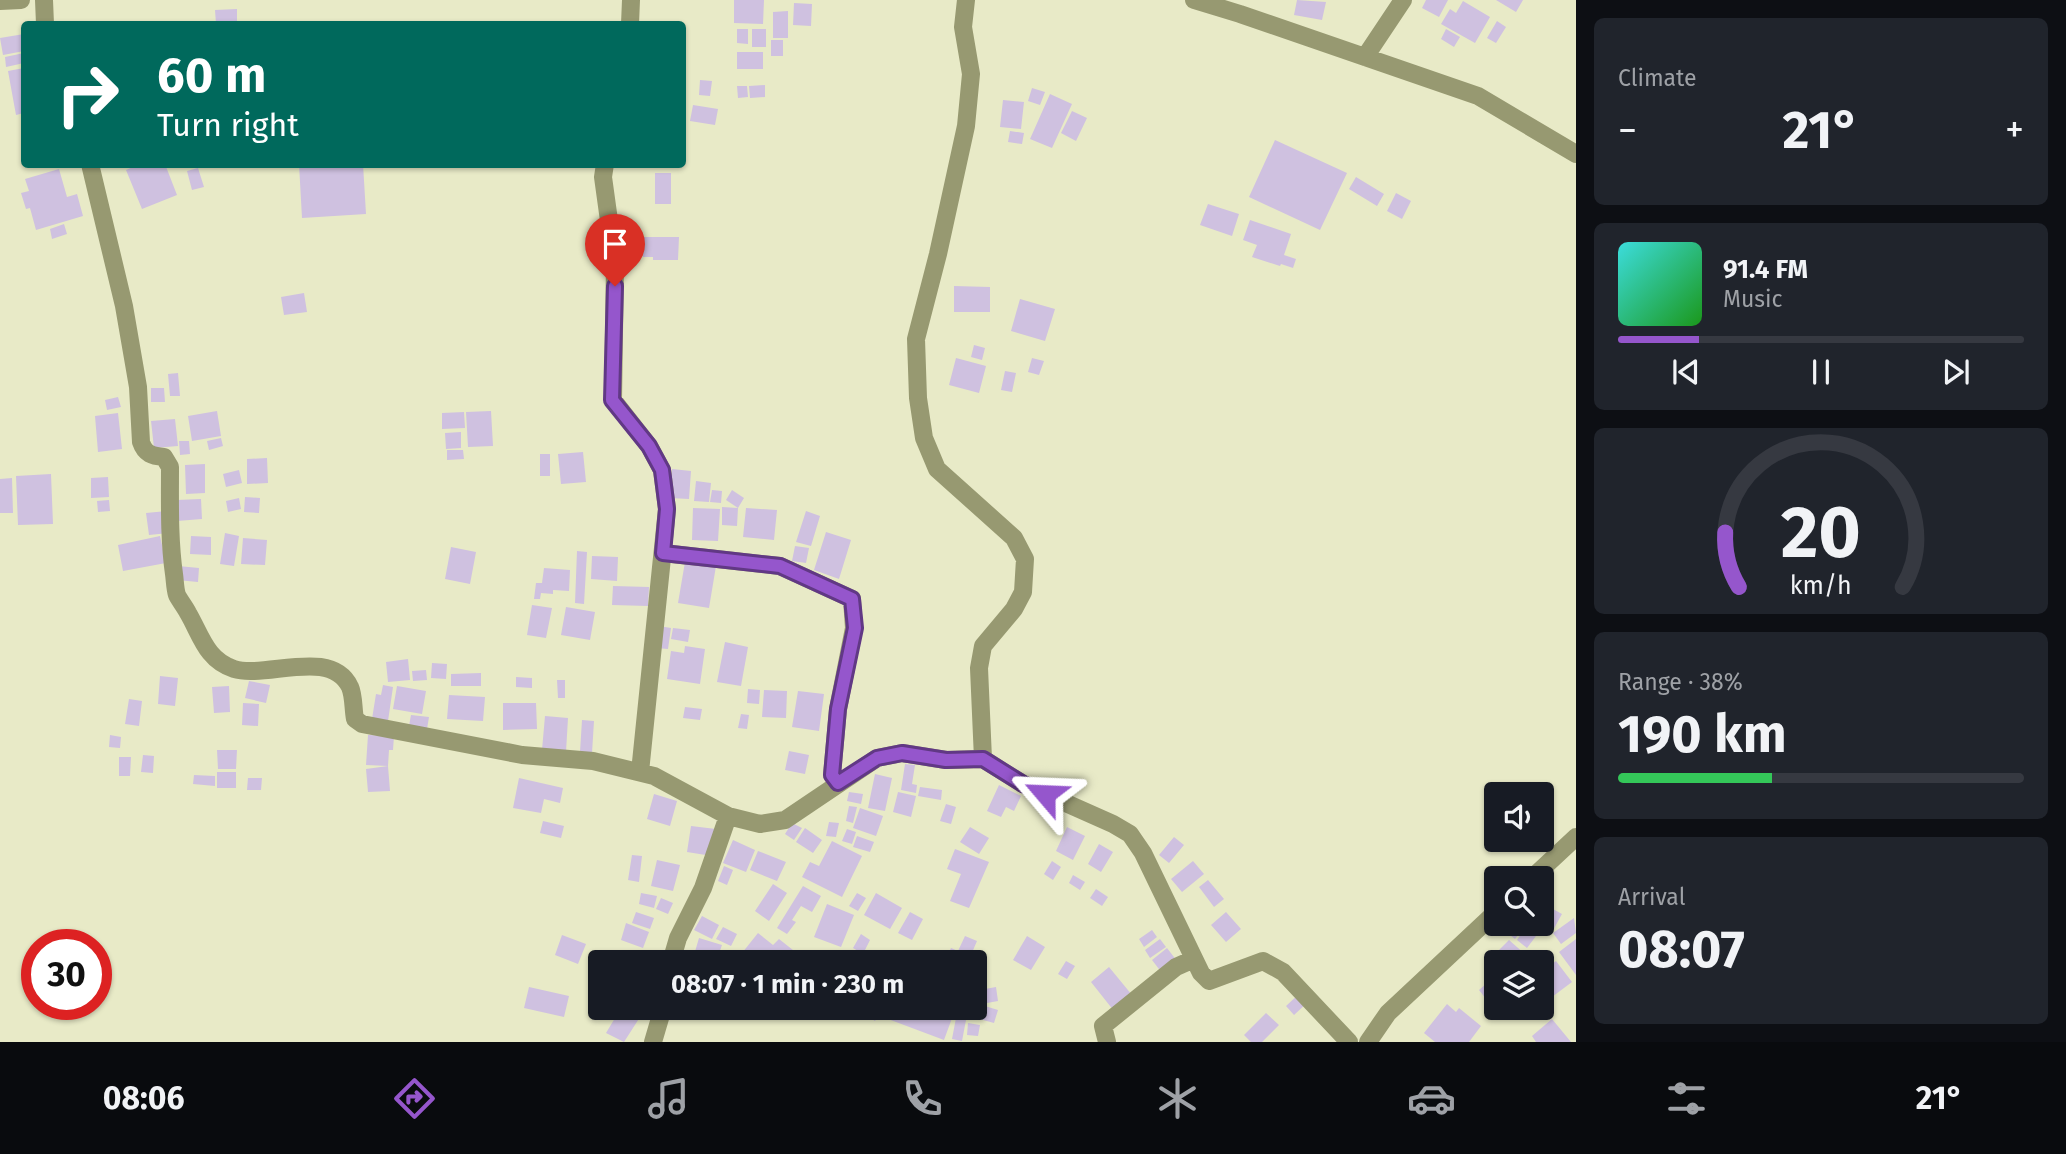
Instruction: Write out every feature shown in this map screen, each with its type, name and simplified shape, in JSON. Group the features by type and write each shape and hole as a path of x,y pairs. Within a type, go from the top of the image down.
{"street":[{"path":"0,1 21,0"},
{"path":"44,0 45,21"},
{"path":"630,21 631,0"},
{"path":"966,0 963,27 971,74 966,126 916,339 918,398 923,438 937,469 1014,538 1025,559 1023,592 1014,609 984,646 979,668 983,759"},
{"path":"1194,0 1240,13 1478,96 1576,154"},
{"path":"1365,57 1402,0"},
{"path":"91,168 126,320 138,387 141,442 144,450 152,456 164,457 170,467 170,551 177,594 207,649 222,663 235,669 255,671 309,666 328,668 350,687 355,719 362,724 522,755 593,761 640,772 654,776 728,816 760,824 785,820 877,758 902,753 946,760 983,759 1023,784 1130,834 1143,853 1201,973 1209,981 1263,961 1283,972 1349,1042"},
{"path":"604,168 603,177 615,264 612,400 649,446 662,470 667,509 640,772"},
{"path":"663,553 780,566 852,599 855,628 838,709 832,775 838,783"},
{"path":"674,950 703,888 728,816"},
{"path":"1545,866 1576,837"},
{"path":"1368,1042 1388,1013 1484,923"},
{"path":"1107,1042 1103,1026 1176,967 1194,959"},
{"path":"653,1042 659,1020"}],"building":[{"path":"734,0 764,0 763,24 734,23"},
{"path":"1297,0 1326,2 1322,20 1294,15"},
{"path":"1426,0 1448,0 1439,17 1422,8"},
{"path":"1496,0 1523,0 1516,12"},
{"path":"1463,1 1490,17 1475,43 1441,24 1450,9 1456,13"},
{"path":"794,3 812,4 811,26 793,25"},
{"path":"237,9 237,21 216,21 215,10"},
{"path":"788,11 788,38 773,38 773,12"},
{"path":"1497,21 1506,27 1496,43 1487,38"},
{"path":"737,29 748,29 748,44 737,43"},
{"path":"752,29 766,29 766,47 752,47"},
{"path":"1446,29 1460,37 1454,47 1441,39"},
{"path":"21,34 21,52 3,55 0,38"},
{"path":"771,40 783,40 783,56 771,56"},
{"path":"737,52 763,52 763,69 737,69"},
{"path":"21,54 21,64 6,67 5,57"},
{"path":"21,69 21,114 16,115 8,71"},
{"path":"700,80 712,81 710,96 699,95"},
{"path":"765,85 765,97 750,98 749,86"},
{"path":"737,86 747,86 748,97 738,98"},
{"path":"1032,88 1045,92 1040,105 1028,101"},
{"path":"1050,94 1072,104 1052,148 1030,139"},
{"path":"1003,100 1024,102 1021,129 1000,127"},
{"path":"693,105 718,109 715,125 690,121"},
{"path":"1072,111 1087,118 1076,141 1061,133"},
{"path":"1010,131 1024,133 1022,144 1008,142"},
{"path":"1275,140 1347,173 1320,230 1249,197"},
{"path":"167,168 177,195 142,209 126,170"},
{"path":"198,168 204,187 192,190 187,171"},
{"path":"299,168 363,168 366,214 302,218"},
{"path":"59,169 67,197 77,194 83,216 36,230 30,208 26,209 21,193 29,191 25,179"},
{"path":"655,173 671,173 671,204 655,204"},
{"path":"1356,177 1384,194 1377,206 1349,189"},
{"path":"1396,193 1411,201 1402,219 1387,211"},
{"path":"1208,204 1239,214 1232,236 1200,225"},
{"path":"1250,220 1291,234 1284,255 1296,259 1293,268 1252,257 1257,245 1243,240"},
{"path":"64,224 67,234 52,239 50,229"},
{"path":"643,237 679,237 678,260 653,260 653,257 643,257"},
{"path":"954,286 990,287 990,312 954,312"},
{"path":"304,293 307,312 284,315 281,297"},
{"path":"1020,299 1055,309 1045,341 1011,331"},
{"path":"974,345 985,348 982,360 971,357"},
{"path":"956,358 986,366 979,393 949,385"},
{"path":"1032,358 1044,361 1039,375 1028,372"},
{"path":"1005,371 1016,373 1012,392 1001,390"},
{"path":"178,373 180,396 170,396 168,374"},
{"path":"151,388 164,388 165,402 151,402"},
{"path":"118,397 121,407 107,410 105,400"},
{"path":"217,411 221,436 192,441 188,416"},
{"path":"491,411 493,446 468,447 466,412"},
{"path":"464,412 465,428 442,429 442,413"},
{"path":"118,413 122,449 98,452 95,416"},
{"path":"175,419 178,446 154,448 151,421"},
{"path":"461,432 461,448 446,449 445,433"},
{"path":"221,438 223,446 209,450 207,441"},
{"path":"179,441 189,441 190,454 180,455"},
{"path":"447,450 463,450 464,459 447,460"},
{"path":"583,452 586,482 561,484 558,454"},
{"path":"540,454 550,454 550,476 540,476"},
{"path":"267,458 268,483 247,484 247,459"},
{"path":"205,464 205,493 186,494 185,465"},
{"path":"672,469 691,471 689,499 670,498"},
{"path":"239,470 242,483 226,487 223,474"},
{"path":"51,474 53,524 18,525 16,476"},
{"path":"108,477 109,497 91,498 91,478"},
{"path":"12,478 13,513 0,513 0,479"},
{"path":"696,481 711,483 709,502 694,501"},
{"path":"712,490 722,491 721,503 710,502"},
{"path":"732,490 744,498 738,508 726,500"},
{"path":"245,497 260,498 259,513 244,512"},
{"path":"239,498 241,509 228,512 226,501"},
{"path":"201,499 202,519 177,521 176,500"},
{"path":"109,500 110,511 98,512 97,501"},
{"path":"722,507 738,508 737,526 722,525"},
{"path":"693,508 720,509 718,541 692,540"},
{"path":"746,508 777,510 774,540 743,537"},
{"path":"167,511 169,533 149,535 146,513"},
{"path":"806,511 820,516 811,546 796,542"},
{"path":"826,532 851,540 839,579 814,570"},
{"path":"225,533 239,536 234,566 220,564"},
{"path":"160,536 166,563 123,571 118,545"},
{"path":"191,536 211,537 211,555 190,554"},
{"path":"243,538 267,540 265,565 241,564"},
{"path":"795,546 809,548 806,563 792,561"},
{"path":"451,547 476,552 470,584 445,579"},
{"path":"577,551 587,552 584,604 575,603"},
{"path":"592,556 618,557 617,581 591,579"},
{"path":"685,562 716,566 709,608 678,603"},
{"path":"178,566 199,568 198,582 177,580"},
{"path":"544,568 570,570 569,591 553,590 553,594 541,593 540,599 534,599 536,583 542,583"},
{"path":"613,586 649,587 648,606 612,605"},
{"path":"532,605 552,608 546,638 527,635"},
{"path":"566,607 595,612 590,640 561,635"},
{"path":"659,626 671,628 668,649 656,648"},
{"path":"673,628 690,630 688,642 671,639"},
{"path":"725,642 748,647 741,686 717,682"},
{"path":"685,646 705,649 700,684 667,679 671,651 684,653"},
{"path":"408,659 410,680 388,682 386,662"},
{"path":"432,663 447,664 446,679 431,678"},
{"path":"426,670 427,680 413,681 412,671"},
{"path":"481,673 481,686 451,686 451,674"},
{"path":"160,676 178,678 175,706 158,704"},
{"path":"516,677 532,678 532,688 516,687"},
{"path":"557,680 565,680 565,698 558,698"},
{"path":"249,681 270,685 266,703 245,698"},
{"path":"383,685 393,687 388,721 372,719 376,694 381,695"},
{"path":"229,686 230,712 214,713 212,687"},
{"path":"397,686 426,691 422,714 393,709"},
{"path":"748,689 760,690 759,704 747,703"},
{"path":"764,690 787,691 786,718 762,717"},
{"path":"798,691 824,694 819,731 792,727"},
{"path":"449,695 485,697 483,721 447,719"},
{"path":"129,699 142,701 139,726 125,724"},
{"path":"243,703 259,704 258,726 242,725"},
{"path":"503,703 536,703 537,729 503,730"},
{"path":"685,707 702,709 700,720 683,718"},
{"path":"741,714 749,715 747,729 738,728"},
{"path":"411,715 429,717 427,729 409,726"},
{"path":"545,716 568,718 566,752 542,750"},
{"path":"582,720 594,721 592,753 580,752"},
{"path":"110,735 121,737 120,748 109,747"},
{"path":"368,735 394,736 393,750 389,750 388,766 366,765"},
{"path":"217,750 237,750 236,769 218,769"},
{"path":"789,751 809,755 805,774 785,770"},
{"path":"143,755 154,756 153,773 141,772"},
{"path":"119,757 131,757 130,776 119,776"},
{"path":"905,764 915,765 912,784 917,785 916,793 901,790"},
{"path":"388,766 390,791 368,792 366,769"},
{"path":"217,772 236,772 236,788 217,788"},
{"path":"875,774 892,778 885,811 868,808"},
{"path":"194,775 215,776 215,786 193,784"},
{"path":"248,778 262,778 261,790 247,790"},
{"path":"519,778 563,788 560,803 544,799 541,813 513,808"},
{"path":"999,785 1021,796 1014,811 1006,807 1001,817 987,811"},
{"path":"920,787 942,790 941,800 918,796"},
{"path":"849,792 863,794 861,804 847,801"},
{"path":"898,792 916,796 911,817 893,812"},
{"path":"654,794 677,801 670,826 647,819"},
{"path":"946,804 956,807 951,824 940,821"},
{"path":"849,806 857,807 853,823 846,821"},
{"path":"860,808 883,816 876,836 853,828"},
{"path":"543,821 564,826 561,838 540,833"},
{"path":"829,822 839,823 836,837 826,836"},
{"path":"792,823 802,828 794,840 785,834"},
{"path":"691,826 716,829 712,856 687,852"},
{"path":"970,827 989,838 979,854 960,842"},
{"path":"1067,827 1085,836 1073,860 1056,851"},
{"path":"805,828 822,840 813,853 796,842"},
{"path":"847,829 856,832 852,844 842,841"},
{"path":"857,836 874,842 870,852 853,847"},
{"path":"1174,837 1184,845 1169,863 1159,855"},
{"path":"733,840 755,850 746,872 723,863"},
{"path":"832,841 862,856 842,897 802,877 810,862 819,866"},
{"path":"1099,844 1113,852 1101,872 1088,864"},
{"path":"955,849 989,862 969,908 950,901 961,874 947,869"},
{"path":"758,851 786,862 777,881 750,870"},
{"path":"632,855 642,856 639,882 628,880"},
{"path":"657,860 680,865 673,891 651,886"},
{"path":"1052,861 1061,867 1053,880 1044,874"},
{"path":"1193,861 1204,874 1182,892 1171,879"},
{"path":"724,866 733,870 727,885 718,881"},
{"path":"1073,875 1085,882 1080,890 1069,883"},
{"path":"1208,880 1224,899 1214,907 1199,887"},
{"path":"773,884 787,893 769,921 755,911"},
{"path":"803,886 821,896 812,912 801,906 792,920 796,922 787,934 777,928"},
{"path":"1096,889 1108,897 1102,906 1090,898"},
{"path":"641,893 657,896 654,908 639,904"},
{"path":"857,893 866,898 858,911 849,906"},
{"path":"876,893 902,908 890,929 864,915"},
{"path":"661,898 673,903 668,914 656,909"},
{"path":"827,904 854,915 841,947 814,937"},
{"path":"1554,910 1562,914 1554,928"},
{"path":"636,912 654,918 650,929 632,923"},
{"path":"910,912 923,919 912,940 898,933"},
{"path":"1226,912 1241,929 1226,942 1211,925"},
{"path":"702,916 719,925 712,939 694,930"},
{"path":"1574,918 1576,933 1561,944 1554,932"},
{"path":"626,923 649,932 643,948 621,940"},
{"path":"723,927 737,934 731,946 716,939"},
{"path":"1152,930 1157,937 1144,947 1139,939"},
{"path":"758,933 773,945 779,939 793,950 744,950"},
{"path":"861,934 870,940 865,950 853,948"},
{"path":"562,935 586,944 578,964 555,955"},
{"path":"965,936 977,941 973,950 958,950"},
{"path":"1027,936 1045,947 1031,970 1013,960"},
{"path":"1520,936 1536,936 1527,948 1517,940"},
{"path":"699,938 722,945 720,950 695,950"},
{"path":"1160,939 1166,947 1150,958 1145,950"},
{"path":"1576,939 1576,975 1559,952"},
{"path":"1509,940 1520,950 1499,950"},
{"path":"1167,948 1177,961 1162,973 1152,960"},
{"path":"1066,961 1075,966 1067,979 1058,974"},
{"path":"1556,961 1572,982 1554,996"},
{"path":"1109,967 1132,995 1114,1011 1091,982"},
{"path":"529,987 569,996 564,1017 524,1008"},
{"path":"996,987 998,1001 987,1003 987,989"},
{"path":"1300,993 1308,1002 1294,1015 1286,1006"},
{"path":"1447,1004 1456,1012 1459,1008 1481,1026 1469,1042 1435,1042 1424,1033"},
{"path":"987,1007 998,1010 994,1023 983,1020 987,1020"},
{"path":"1266,1013 1279,1025 1262,1042 1251,1042 1244,1035"},
{"path":"614,1020 638,1020 624,1042 606,1033"},
{"path":"891,1020 951,1020 944,1040"},
{"path":"956,1020 966,1020 962,1041 952,1039"},
{"path":"1553,1020 1571,1042 1536,1042 1532,1036"},
{"path":"968,1023 980,1025 978,1036 967,1035"}],"route":[{"path":"615,286 612,400 649,446 662,470 667,509 663,553 780,566 852,599 855,628 838,709 832,775 838,783 877,758 902,753 946,760 983,759 1023,784 1045,794"}]}
